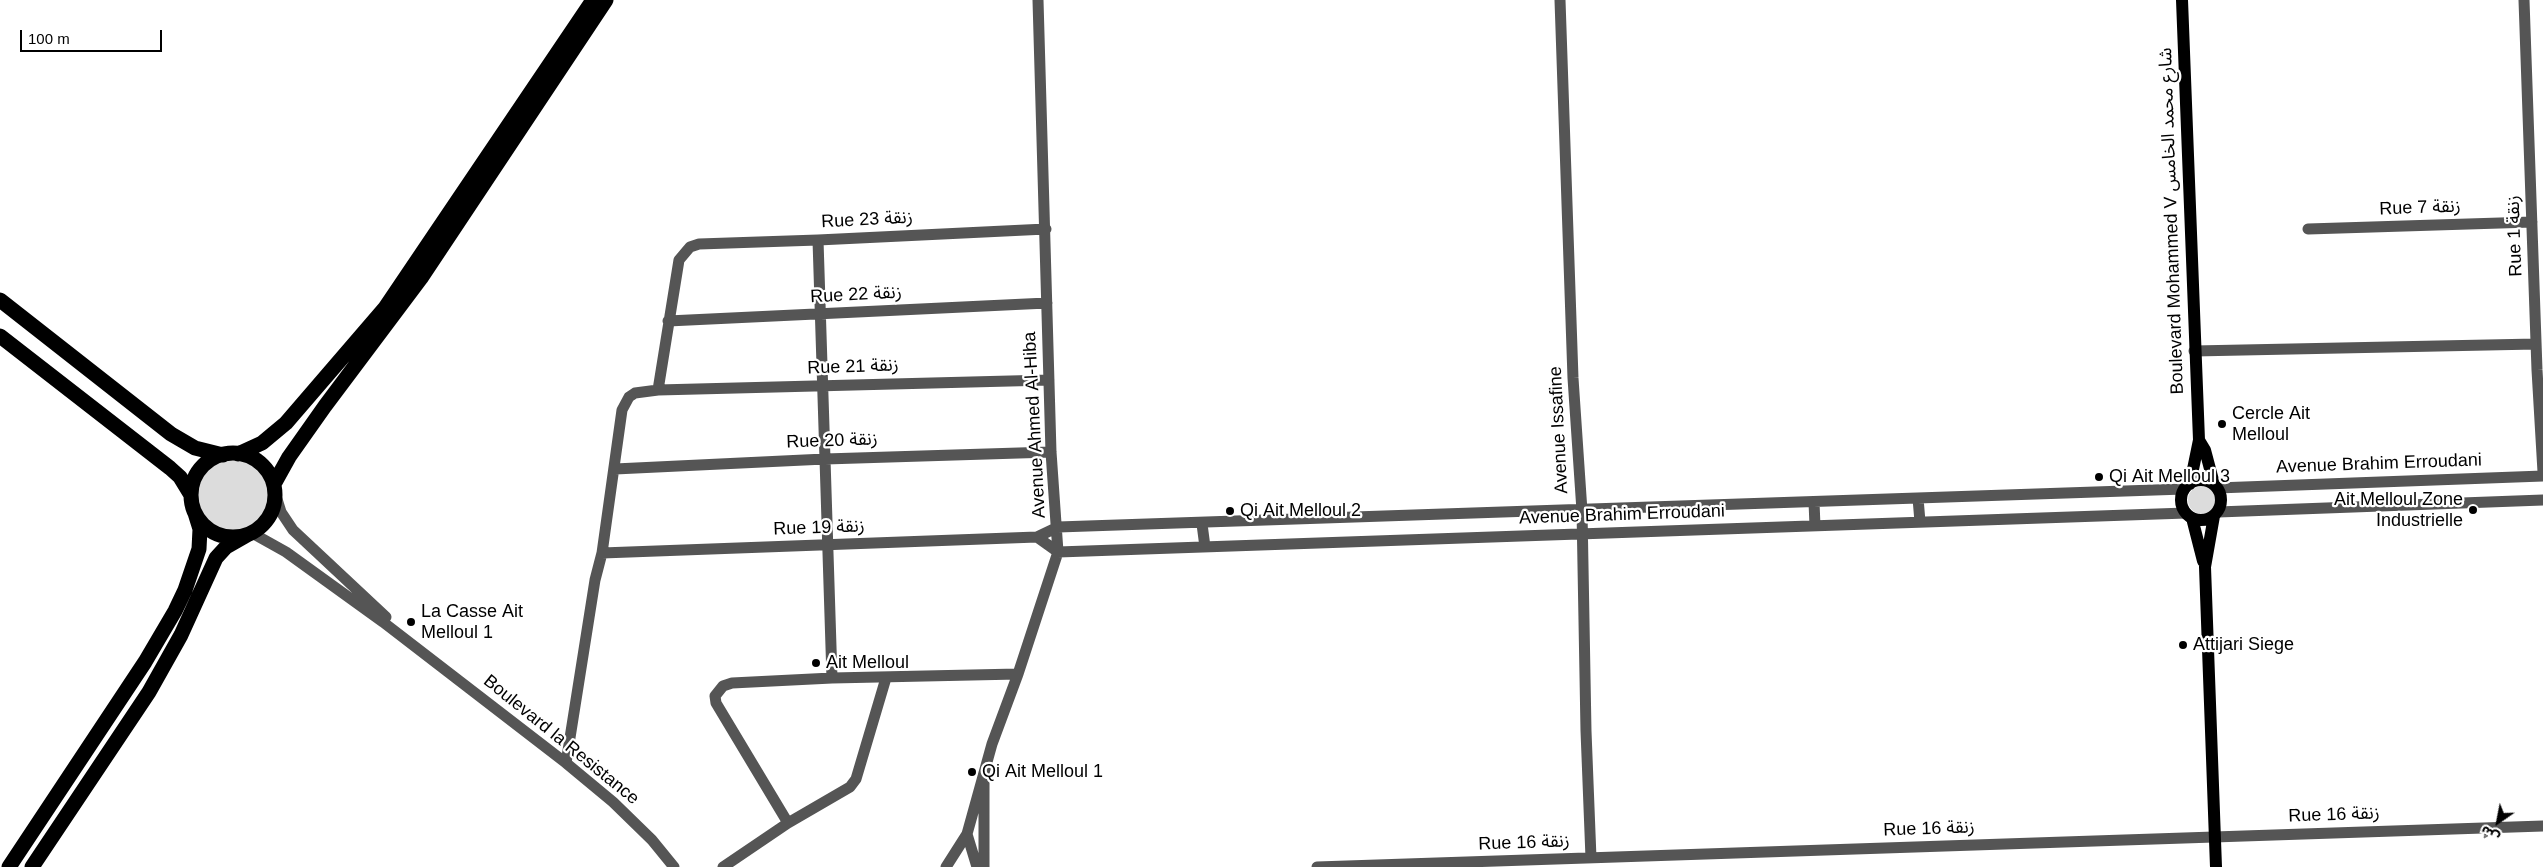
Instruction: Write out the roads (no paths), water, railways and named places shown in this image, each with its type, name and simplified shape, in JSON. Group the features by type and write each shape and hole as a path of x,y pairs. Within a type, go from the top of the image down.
{"highway":[{"path":"191,495 196,477 202,467 230,454 262,443 286,423 385,308 593,0"},
{"path":"32,867 149,692 181,635 216,558 226,547 261,528 271,514 275,489 289,457 421,278 606,0"},
{"path":"0,300 171,434 196,448 230,454 258,462 270,474 275,489"},
{"path":"0,336 180,477 191,495 200,529 199,549 185,590 175,612 145,662 9,867"},
{"path":"195,513 206,527 217,534 229,537 249,534"}],"main road":[{"name":"Boulevard Mohammed V شارع محمد الخامس","path":"2182,0 2194,351 2199,440 2187,486"},
{"name":"Boulevard Mohammed V شارع محمد الخامس","path":"2199,440 2205,450 2215,486"},
{"path":"2205,567 2189,515 2181,502 2187,486 2202,480 2215,486 2221,500 2216,514 2205,567 2216,867"},
{"path":"2189,515 2203,520 2216,514"}],"street":[{"name":"Avenue Ahmed Al-Hiba","path":"946,867 967,834 992,744 1018,674 1058,552 1049,380 1038,0"},
{"name":"Avenue Issafine","path":"1560,0 1573,378 1582,510 1581,534 1591,858"},
{"name":"Rue 1 زنقة","path":"2524,0 2539,291 2536,344 2540,370 2543,472"},
{"name":"Rue 7 زنقة","path":"2308,228 2536,221"},
{"name":"Rue 23 زنقة","path":"668,321 679,260 690,247 699,244 1046,229"},
{"path":"818,240 832,678"},
{"name":"Rue 22 زنقة","path":"668,321 1047,303"},
{"path":"658,390 668,321"},
{"path":"2194,351 2536,344"},
{"name":"Rue 21 زنقة","path":"566,763 595,580 602,553 622,410 626,401 635,393 658,390 1049,380"},
{"name":"Rue 20 زنقة","path":"614,469 825,459 1052,452"},
{"name":"Avenue Brahim Erroudani","path":"2215,486 2543,476"},
{"name":"Avenue Brahim Erroudani","path":"1058,527 1202,524 1814,502 2187,486"},
{"name":"Boulevard la Resistance","path":"275,489 285,519 304,542 418,648"},
{"path":"1918,498 1920,522"},
{"path":"2216,514 2543,500"},
{"path":"1814,502 1815,526"},
{"name":"Avenue Brahim Erroudani","path":"1058,552 1920,522 2189,515"},
{"path":"1202,524 1204,548"},
{"name":"Rue 19 زنقة","path":"602,553 1037,537 1058,527"},
{"name":"Boulevard la Resistance","path":"249,534 286,552 418,648 566,763 613,802 652,840 674,867"},
{"path":"1037,537 1058,552"},
{"path":"788,823 716,703 715,696 719,689 732,682 1018,674"},
{"path":"723,867 788,823 841,794 856,779 886,678"},
{"path":"977,866 985,836 984,776"},
{"name":"Rue 16 زنقة","path":"1316,867 2543,826"},
{"path":"967,834 977,866"}],"place":[{"name":"Cercle Ait Melloul","path":"2222,424"},
{"name":"Qi Ait Melloul 3","path":"2099,477"},
{"name":"Ait Melloul Zone Industrielle","path":"2473,510"},
{"name":"Qi Ait Melloul 2","path":"1230,511"},
{"name":"La Casse Ait Melloul 1","path":"411,622"},
{"name":"Attijari Siege","path":"2183,645"},
{"name":"Ait Melloul","path":"816,663"},
{"name":"Qi Ait Melloul 1","path":"972,772"}]}
